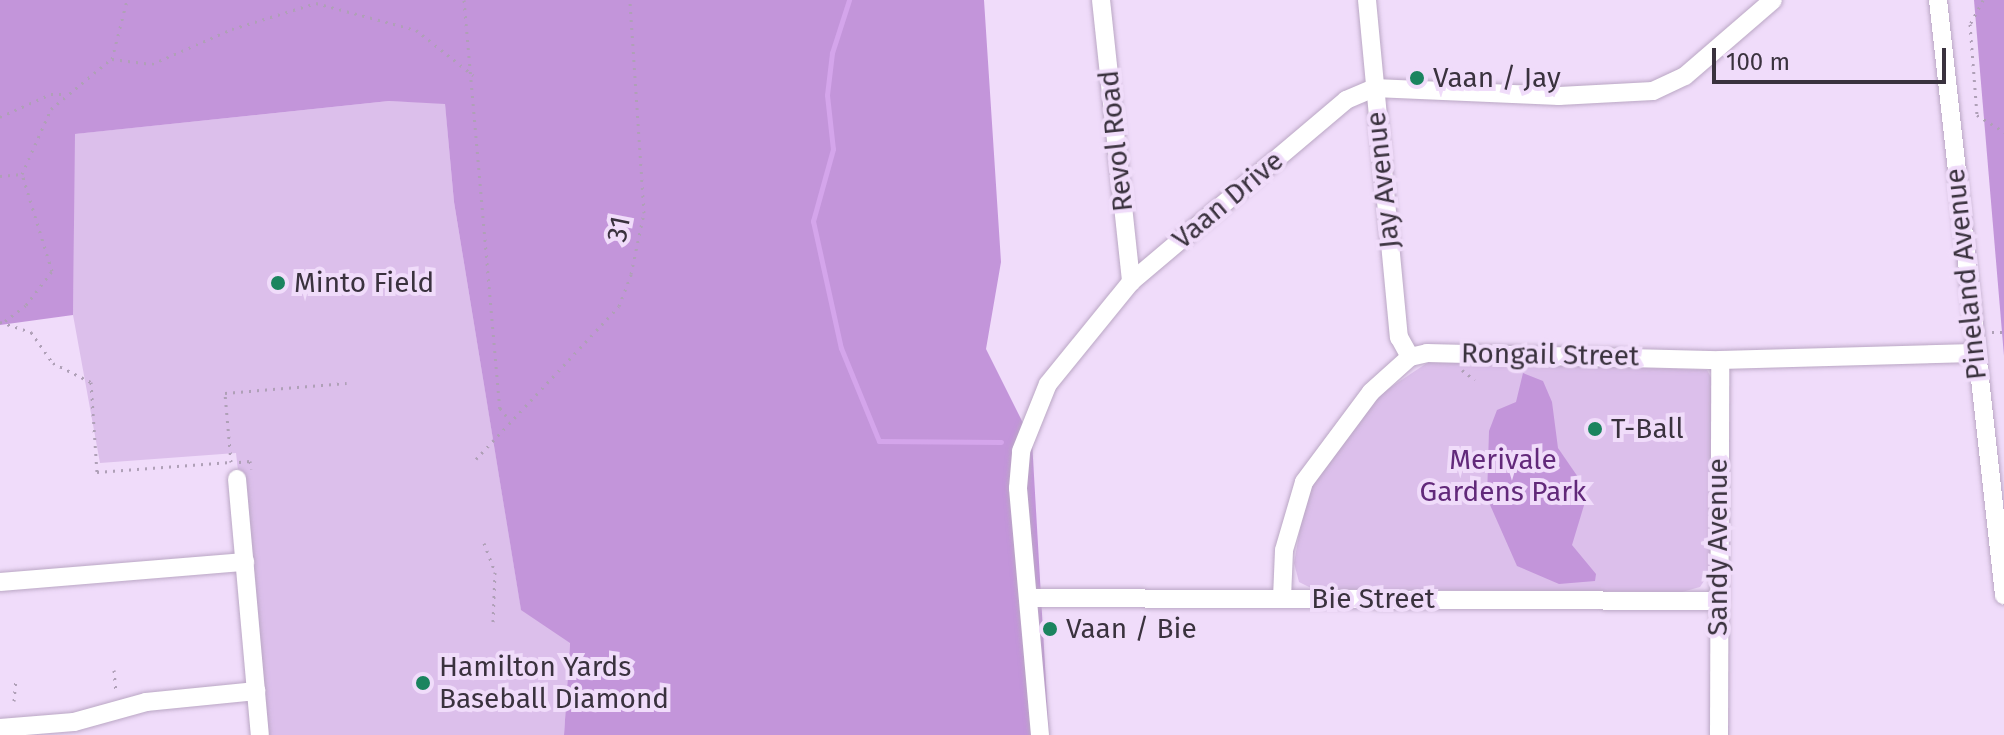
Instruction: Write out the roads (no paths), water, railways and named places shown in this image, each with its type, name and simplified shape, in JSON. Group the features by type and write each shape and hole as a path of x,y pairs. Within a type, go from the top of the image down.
{"street":[{"name":"Revol Road","path":"1101,0 1131,282"},
{"name":"Jay Avenue","path":"1367,0 1399,337 1410,357"},
{"name":"Vaan Drive","path":"1040,735 1018,488 1021,451 1048,384 1131,282 1346,100 1374,88 1559,96 1653,91 1685,76 1773,0"},
{"name":"Pineland Avenue","path":"1938,0 1974,353 2004,595"},
{"name":"Rongail Street","path":"1410,357 1427,353 1720,360 1974,353"},
{"path":"1282,598 1284,550 1304,482 1371,392 1410,357"},
{"name":"Sandy Avenue","path":"1719,735 1720,360"},
{"path":"234,471 260,735"},
{"path":"0,582 245,562"},
{"name":"Bie Street","path":"1029,598 1717,601"},
{"path":"0,728 83,727 118,706 256,691"}],"waterway":[{"path":"849,0 832,53 827,95 833,149 813,221 841,348 879,441 1001,442"}],"place":[{"name":"Vaan / Jay","path":"1417,78"},
{"name":"Minto Field","path":"278,283"},
{"name":"T-Ball","path":"1595,429"},
{"name":"Vaan / Bie","path":"1050,629"},
{"name":"Hamilton Yards Baseball Diamond","path":"423,683"}],"park label":[{"name":"Merivale Gardens Park","path":"1503,476"}]}
